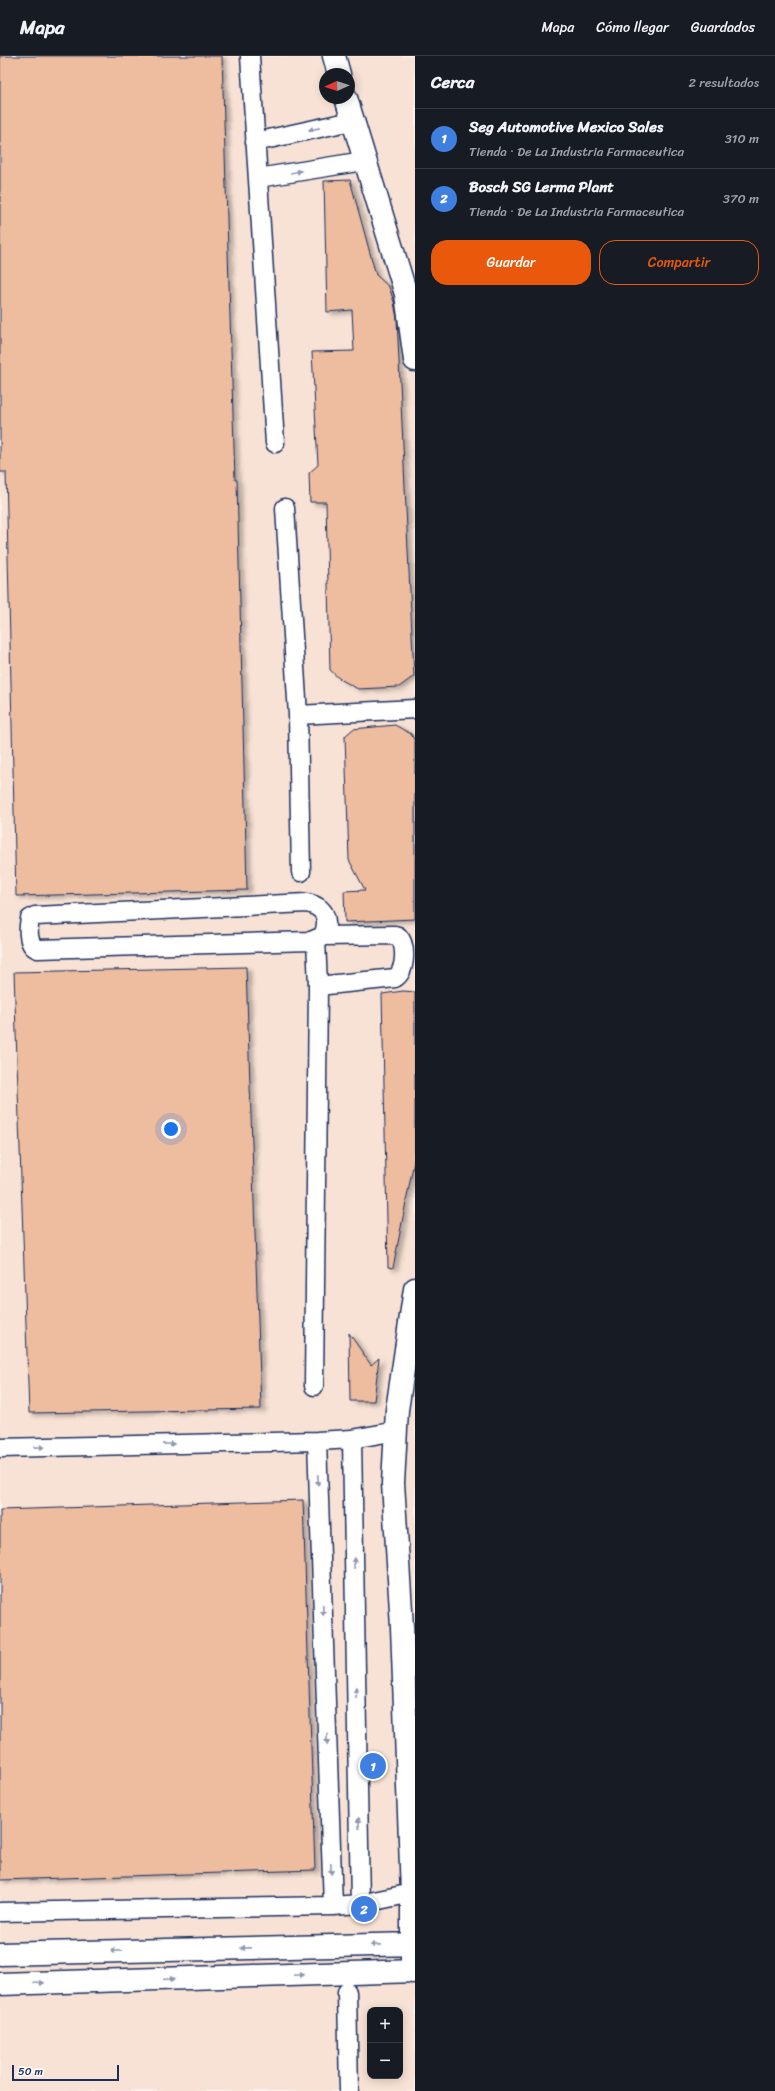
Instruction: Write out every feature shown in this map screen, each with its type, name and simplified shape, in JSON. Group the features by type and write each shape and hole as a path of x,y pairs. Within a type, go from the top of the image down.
{"main road":[{"path":"334,56 337,68"},
{"path":"348,104 406,294 415,360"},
{"path":"0,1984 414,1972 408,1626 393,1483 397,1410 415,1289"},
{"path":"0,1954 414,1944"}],"lane":[{"path":"250,56 274,443"},
{"path":"255,142 352,121"},
{"path":"258,178 364,161"},
{"path":"285,508 298,715 301,872"},
{"path":"298,715 415,709"},
{"path":"314,1386 318,986 320,938 327,926 325,915 320,908 307,903 35,916 30,919 29,925 31,942 33,946 38,949 320,938 398,936 409,956 402,972 395,978 318,986"},
{"path":"0,1448 317,1441 352,1438 397,1431"},
{"path":"352,1438 360,1904"},
{"path":"317,1441 333,1906"},
{"path":"0,1912 333,1906 360,1904 412,1893"},
{"path":"347,1992 349,2091"}],"shaded area":[{"path":"0,56 415,56 415,2091 0,2091"}],"building":[{"path":"0,56 222,56 235,480 237,480 247,890 16,896 6,472 0,472"},
{"path":"350,180 376,275 389,287 394,302 397,319 414,676 399,687 358,689 340,679 330,670 326,502 310,502 309,473 318,465 312,352 354,351 352,310 327,312 324,181"},
{"path":"395,725 411,734 415,741 415,919 345,922 344,891 365,890 349,860 345,736 353,729"},
{"path":"246,967 261,1409 29,1413 14,972"},
{"path":"403,991 415,992 415,1156 393,1268 388,1267 382,994"},
{"path":"349,1333 371,1365 379,1358 374,1401 350,1401"},
{"path":"303,1500 315,1870 0,1880 0,1510"}],"place":[{"name":"Seg Automotive Mexico Sales","path":"373,1766"},
{"name":"Bosch SG Lerma Plant","path":"364,1909"}]}
